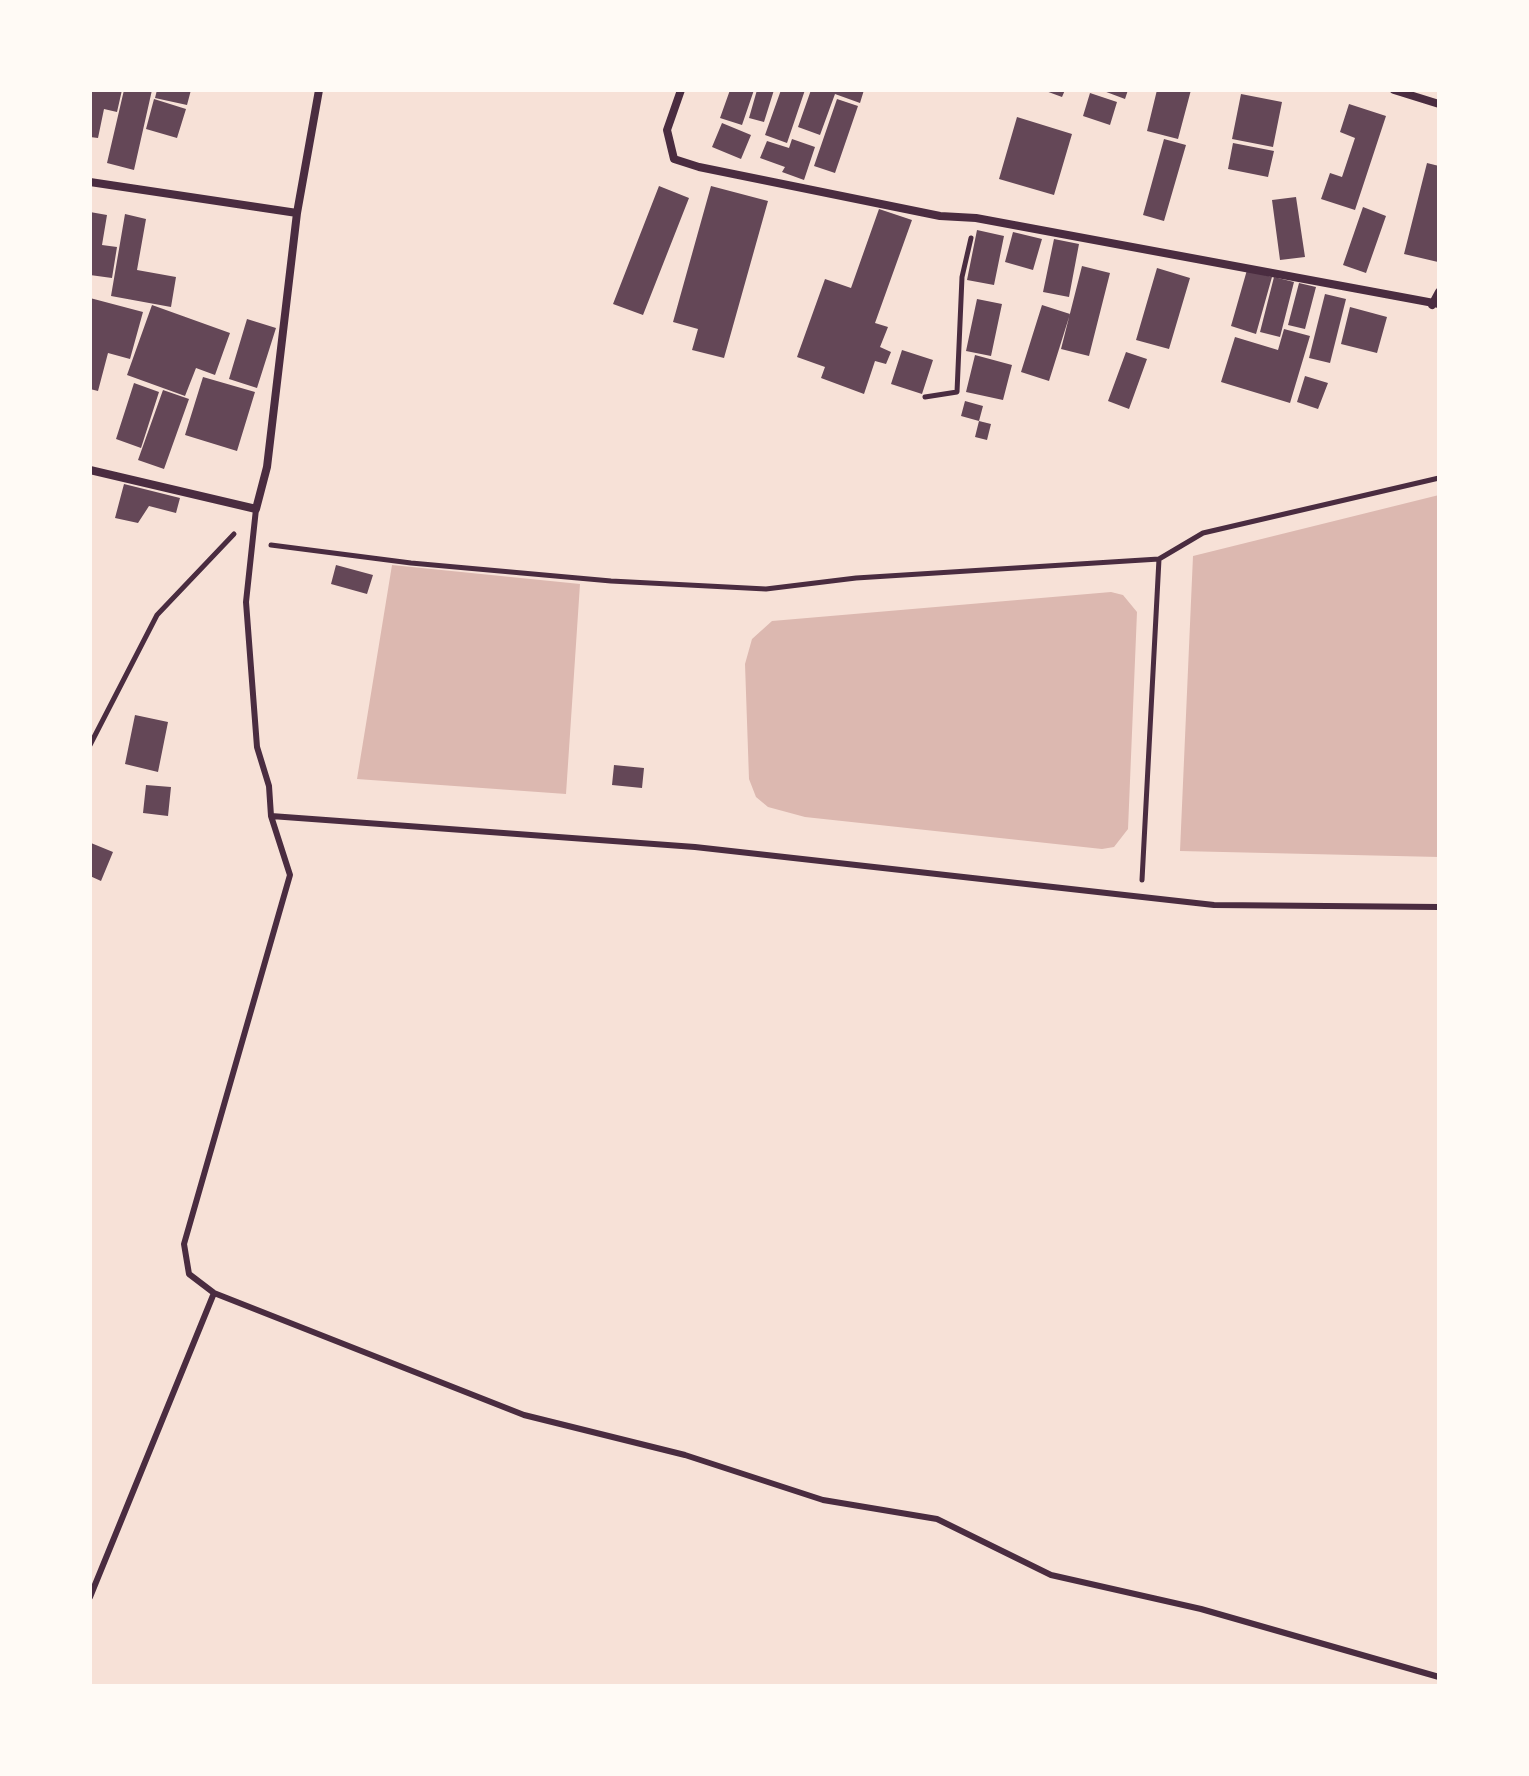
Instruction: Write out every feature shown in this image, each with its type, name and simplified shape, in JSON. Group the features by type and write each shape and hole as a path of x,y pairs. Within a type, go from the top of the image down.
{"street":[{"path":"90,470 256,509 267,467 297,213 319,90"},
{"path":"681,90 667,130 674,159 940,216 976,218 1436,304 1439,292"},
{"path":"1394,90 1439,104"},
{"path":"90,182 297,213"}],"lane":[{"path":"256,509 246,602 257,747 269,786 271,816 290,875 184,1244 189,1274 214,1293 524,1415 685,1455 823,1500 937,1519 1051,1575 1201,1609 1439,1677"},
{"path":"271,816 695,847 959,878 1141,894 1214,905 1439,907"},
{"path":"90,1597 214,1293"}],"path":[{"path":"925,397 957,392 962,277 976,218"},
{"path":"254,543 411,563 611,581 766,589 856,578 1159,559 1203,533 1439,478"},
{"path":"90,745 157,615 256,509"},
{"path":"1141,894 1159,559"}],"shaded area":[{"path":"1439,495 1439,857 1180,851 1193,556"},
{"path":"392,565 580,584 566,794 357,779"},
{"path":"1111,592 1123,595 1137,612 1128,829 1114,847 1102,849 805,817 768,807 756,797 749,779 745,664 752,639 772,621"}],"building":[{"path":"90,90 122,90 117,112 104,109 98,138 90,137"},
{"path":"124,90 152,90 134,170 107,163"},
{"path":"157,90 191,90 187,105 155,98"},
{"path":"730,90 754,90 742,125 720,118"},
{"path":"757,90 774,90 764,122 749,118"},
{"path":"781,90 805,90 787,143 765,135"},
{"path":"811,90 864,90 860,103 835,94 820,135 798,127"},
{"path":"1043,90 1065,90 1062,97"},
{"path":"1101,90 1128,90 1125,99"},
{"path":"1157,90 1191,90 1178,139 1147,131"},
{"path":"1090,93 1117,102 1110,125 1083,116"},
{"path":"1241,94 1282,102 1273,147 1232,139"},
{"path":"154,99 186,109 177,138 146,129"},
{"path":"837,99 858,106 835,173 814,166"},
{"path":"1349,104 1386,116 1355,210 1321,199 1330,173 1342,177 1355,138 1340,132"},
{"path":"1017,117 1072,134 1054,195 999,179"},
{"path":"722,123 751,135 741,159 712,147"},
{"path":"792,139 815,147 804,180 782,172 785,167 760,158 767,141 789,148"},
{"path":"1164,139 1186,145 1164,221 1143,215"},
{"path":"1233,143 1274,151 1268,177 1228,169"},
{"path":"1427,163 1439,166 1438,262 1404,254"},
{"path":"659,186 689,198 643,315 613,304"},
{"path":"711,186 768,201 724,358 692,350 698,329 673,322"},
{"path":"1296,197 1305,257 1280,260 1272,200"},
{"path":"1363,207 1386,216 1366,273 1343,265"},
{"path":"879,209 912,220 875,323 888,327 880,347 891,352 886,364 875,361 864,394 821,378 825,367 797,357 825,279 851,288"},
{"path":"90,212 107,215 102,245 117,247 112,278 90,275"},
{"path":"125,214 146,219 137,270 176,277 171,307 111,296"},
{"path":"977,230 1004,236 994,285 967,280"},
{"path":"1013,232 1042,239 1033,270 1005,262"},
{"path":"1054,239 1079,244 1069,297 1043,292"},
{"path":"1082,266 1110,273 1089,356 1061,349"},
{"path":"1157,268 1190,278 1169,349 1136,340"},
{"path":"1247,270 1272,277 1256,334 1231,326"},
{"path":"1274,277 1294,282 1280,337 1260,332"},
{"path":"1299,283 1316,287 1305,329 1288,325"},
{"path":"1325,294 1346,299 1330,363 1309,358"},
{"path":"90,298 143,312 130,359 108,353 98,391 90,389"},
{"path":"977,299 1002,304 991,356 966,351"},
{"path":"152,305 230,333 215,375 196,368 185,396 127,375"},
{"path":"1042,305 1070,314 1049,381 1021,372"},
{"path":"1350,307 1387,317 1377,353 1341,344"},
{"path":"247,319 276,328 257,388 229,379"},
{"path":"1284,329 1310,336 1290,403 1221,382 1235,337 1278,350"},
{"path":"902,350 933,360 922,394 891,384"},
{"path":"1126,352 1147,359 1129,409 1108,401"},
{"path":"975,355 1012,365 1003,400 966,392"},
{"path":"1305,376 1328,383 1318,409 1297,402"},
{"path":"203,377 255,392 237,451 185,435"},
{"path":"134,383 159,392 141,448 116,439"},
{"path":"163,390 189,399 164,469 138,460"},
{"path":"965,401 983,406 979,421 961,416"},
{"path":"979,421 991,424 987,440 975,437"},
{"path":"124,484 180,498 176,513 149,506 138,523 115,518"},
{"path":"336,565 373,575 367,594 331,584"},
{"path":"135,715 168,722 158,772 125,764"},
{"path":"614,765 644,768 642,788 612,785"},
{"path":"146,785 171,787 168,816 143,813"},
{"path":"91,843 113,852 101,881 90,876"}]}
